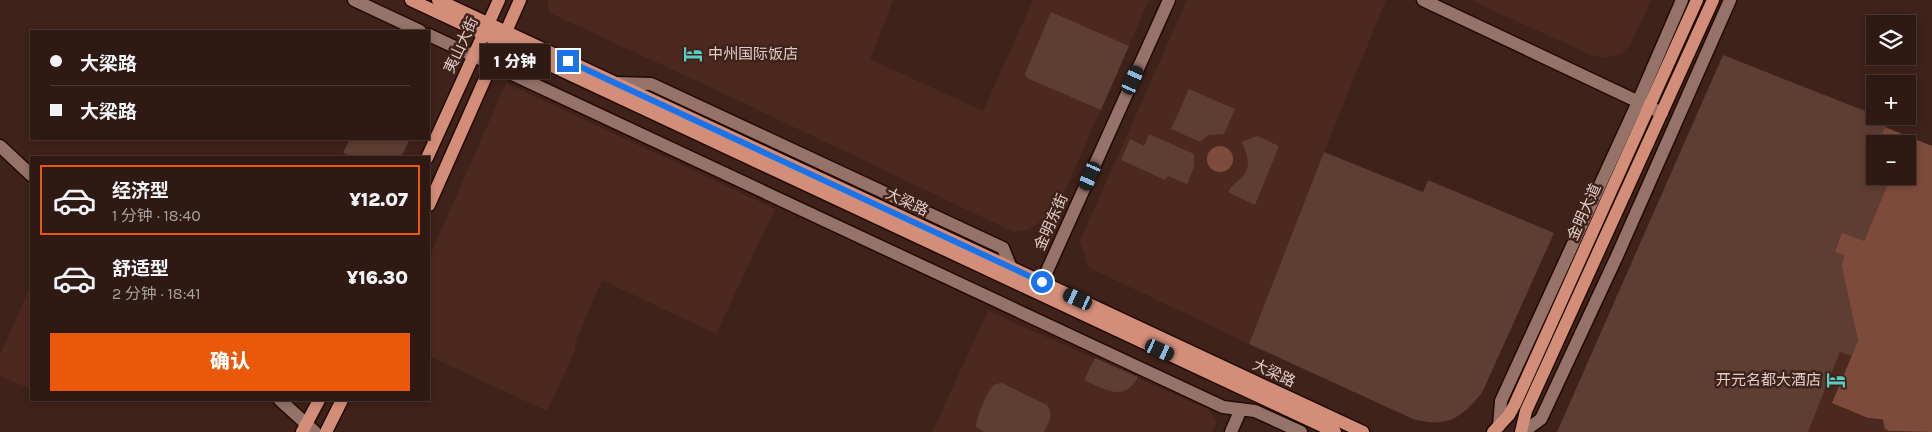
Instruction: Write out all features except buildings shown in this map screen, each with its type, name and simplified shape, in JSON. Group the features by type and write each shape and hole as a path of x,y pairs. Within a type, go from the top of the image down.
{"main road":[{"name":"大梁路","path":"411,0 504,37 1039,288 1335,432"},
{"name":"大梁路","path":"438,0 486,29"},
{"name":"夷山大街","path":"428,156 499,0"},
{"path":"430,203 520,0"},
{"name":"金明大道","path":"1496,429 1509,415 1515,404 1644,104 1697,0"},
{"name":"金明大道","path":"1522,432 1526,411 1713,0"},
{"name":"大梁路","path":"504,37 615,83 1011,268 1039,288 1363,432"},
{"path":"308,429 319,401"},
{"path":"326,432 342,401"}],"street":[{"path":"354,0 418,30"},
{"name":"金明东街","path":"1039,288 1169,0"},
{"path":"1423,0 1662,113"},
{"path":"1644,104 1682,0"},
{"path":"1522,432 1541,419 1730,0"},
{"path":"430,35 1223,407 1255,411 1301,432"},
{"path":"0,146 30,174"},
{"path":"281,401 308,429"},
{"path":"1231,432 1240,409"}],"shaded area":[{"path":"547,0 893,0 870,59 983,111 1033,0 1149,0 1060,202 1052,212 1037,224 1027,230 1016,232 550,13"},
{"path":"1187,0 1386,0 1249,344 1088,267 1080,241"},
{"path":"1470,0 1651,0 1631,44 1622,53 1607,58 1593,56"},
{"path":"1051,12 1129,46 1101,110 1027,78 1025,74"},
{"path":"1723,55 1866,111 1866,125 1886,125 1882,135 1866,135 1866,185 1887,185 1864,241 1835,252 1844,255 1843,260 1858,341 1852,356 1840,352 1808,432 1557,432"},
{"path":"506,83 775,209 716,334 602,280 577,338 574,353 547,411 430,356 430,256"},
{"path":"1189,89 1235,109 1224,134 1209,135 1200,142 1171,129"},
{"path":"1885,127 1905,135 1882,135"},
{"path":"1149,134 1194,154 1194,167 1187,184 1168,176 1165,180 1121,160 1130,139 1144,146"},
{"path":"1257,136 1279,146 1255,205 1228,192 1246,172 1248,162 1241,142"},
{"path":"350,140 410,140 402,156 351,156 343,153"},
{"path":"1916,140 1932,146 1932,432 1890,431 1885,429 1883,420 1868,418 1832,403 1858,341 1842,266 1844,255 1835,252 1842,233 1864,241 1887,185 1916,185"},
{"path":"1220,146 1229,150 1233,159 1229,168 1220,172 1211,168 1207,159 1211,150"},
{"path":"1324,152 1423,192 1428,180 1554,233 1482,393 1467,409 1452,419 1444,422 1425,422 1413,419 1249,344"},
{"path":"30,287 30,389 0,376 0,355"},
{"path":"988,311 1209,410 1217,422 1213,432 932,432"},
{"name":"开元名都大酒店","path":"1840,351 1852,356 1833,403 1868,418 1880,418 1890,431 1897,432 1808,432"},
{"path":"1095,358 1138,377 1126,390 1120,392 1113,392 1099,387 1084,380"},
{"path":"1002,383 1047,405 1050,415 1044,432 984,432 976,427 985,398 994,385"}],"place":[{"name":"中州国际饭店","path":"693,54"},
{"name":"开元名都大酒店","path":"1836,380"}],"route":[{"path":"568,61 1042,282"}]}
